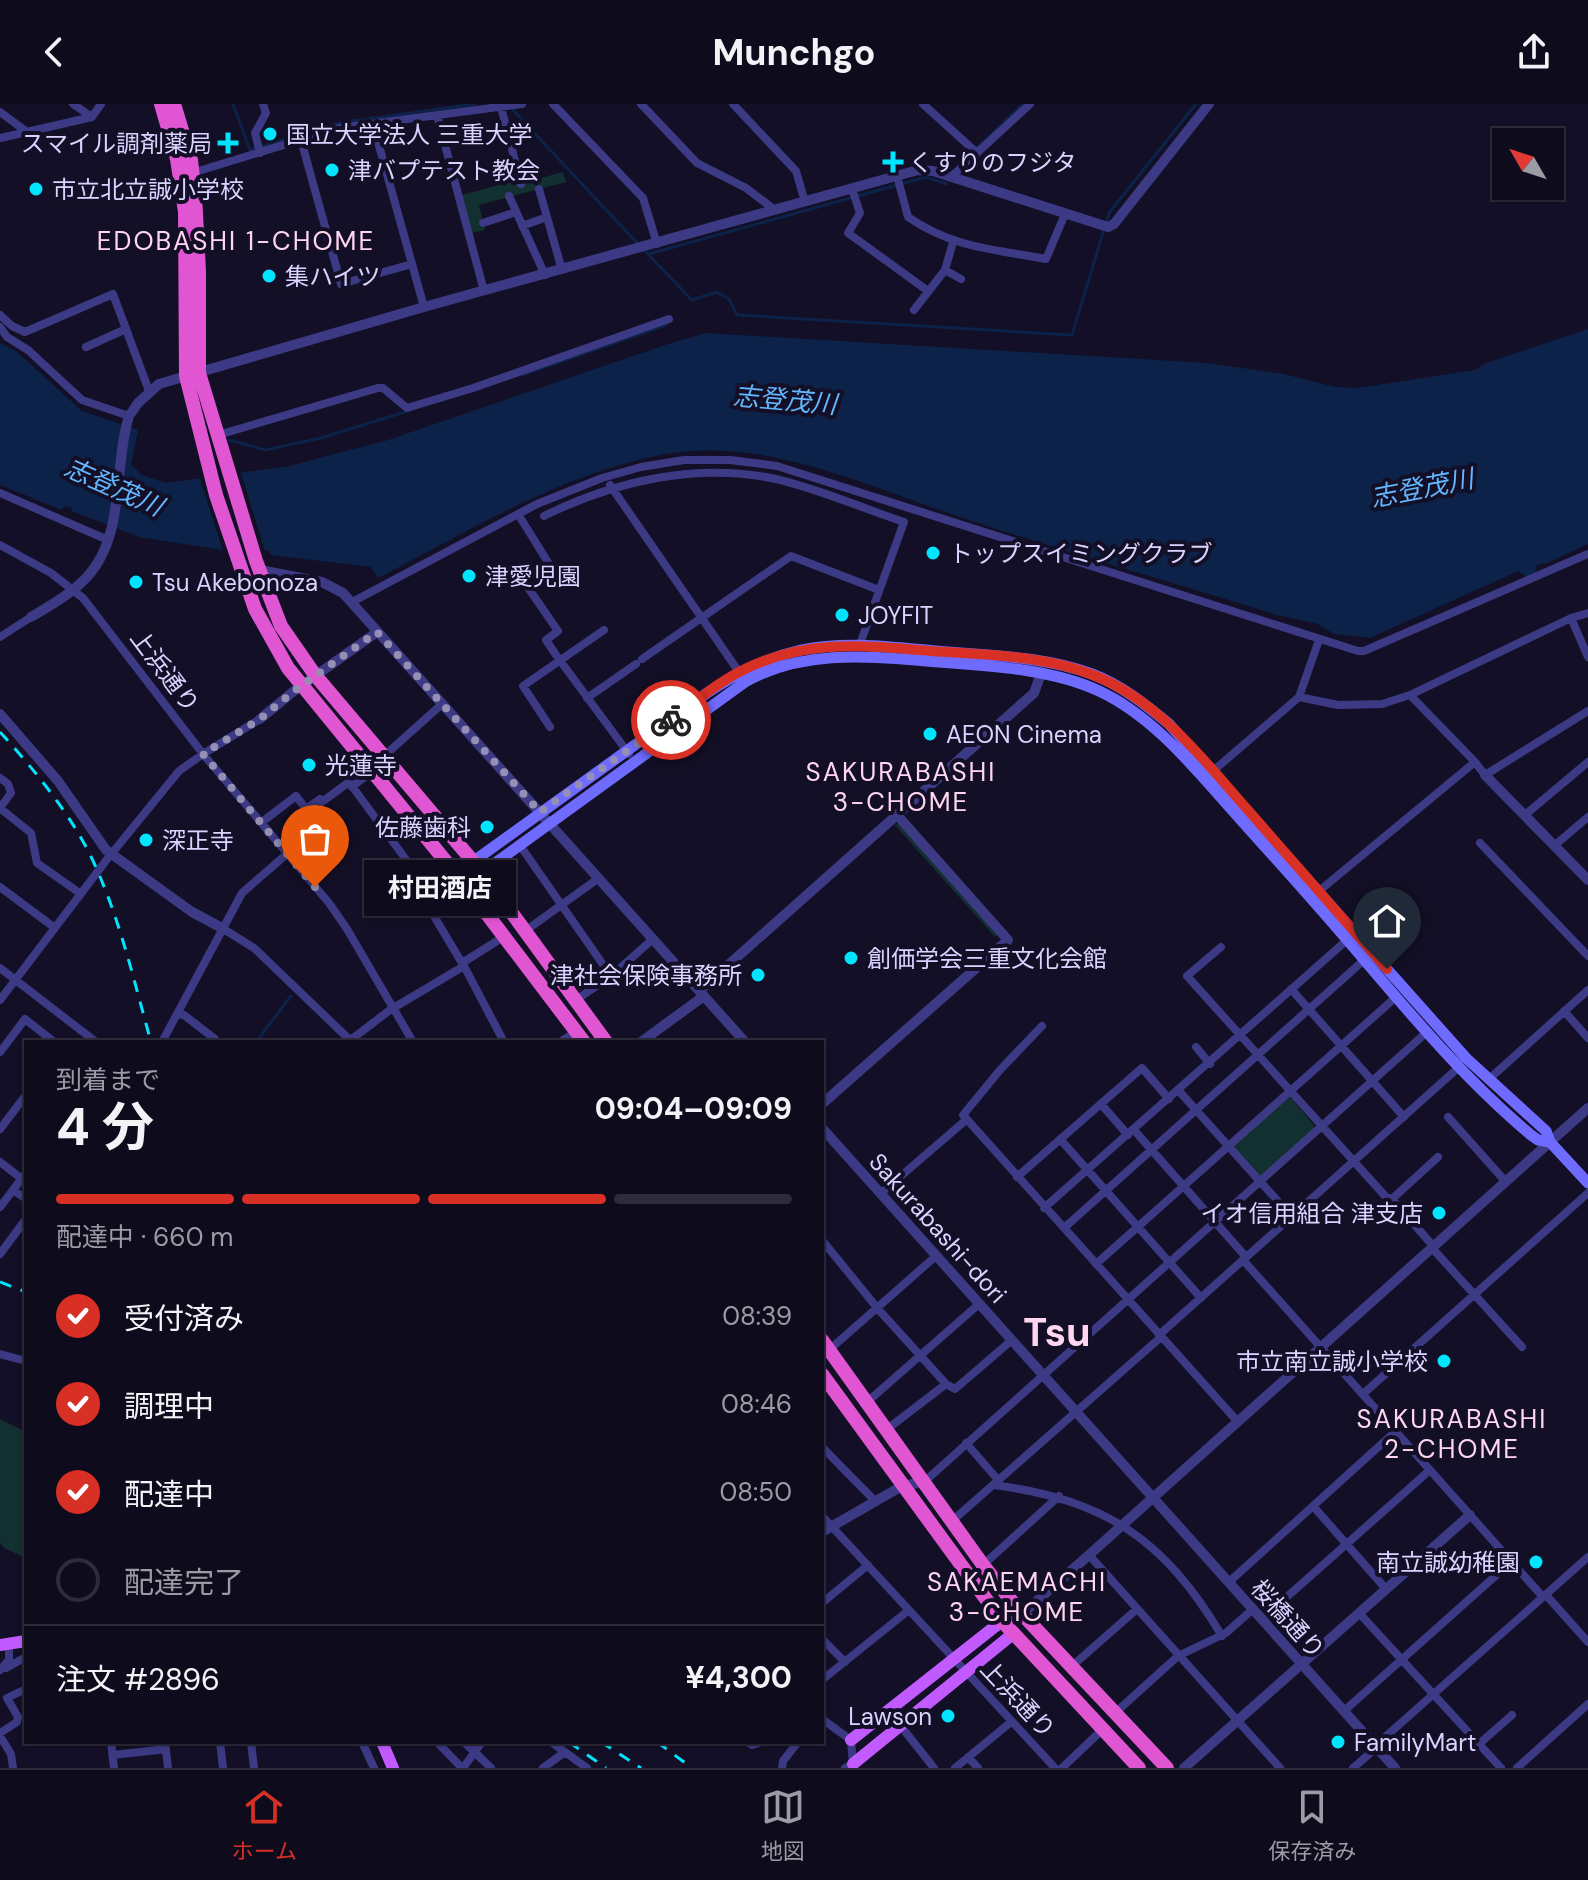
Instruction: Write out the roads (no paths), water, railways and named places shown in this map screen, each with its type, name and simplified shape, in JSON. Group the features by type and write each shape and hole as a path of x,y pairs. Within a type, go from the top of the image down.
{"highway":[{"path":"161,104 177,159 185,212 196,425 255,609 282,658 302,685 461,879 580,1037"},
{"path":"174,104 185,136 192,173 199,271 192,374 213,418 258,565 281,626 315,675 478,866 605,1040"},
{"path":"826,1345 983,1565 1022,1614 1167,1768"},
{"path":"824,1377 1002,1621 1139,1768"}],"main road":[{"path":"478,866 519,844 549,822 739,672 768,660 803,650 860,644 1059,664 1095,675 1123,689 1169,724 1347,940 1458,1068 1492,1103 1531,1135 1550,1142"},
{"path":"461,879 540,812 745,682 770,670 811,659 865,656 1041,674 1084,684 1129,708 1209,775 1319,891 1488,1080 1546,1131 1550,1142 1588,1183"},
{"path":"851,1740 1002,1621"},
{"path":"849,1766 1014,1633"},
{"path":"4,1644 24,1641"},
{"path":"383,1744 393,1768"}],"street":[{"path":"73,104 92,117"},
{"path":"0,138 92,117 101,104"},
{"path":"259,150 255,133 266,113 263,104"},
{"path":"192,173 339,128 522,104"},
{"path":"553,104 643,198 657,244"},
{"path":"641,104 697,163 746,188 775,210"},
{"path":"733,104 796,171 805,202"},
{"path":"923,104 977,153"},
{"path":"951,177 1030,104"},
{"path":"0,637 74,590 97,564 108,540 128,421 149,391 166,381 925,170 1108,227 1114,224 1209,104"},
{"path":"501,107 521,184"},
{"path":"0,112 27,132"},
{"path":"437,115 484,291"},
{"path":"373,124 424,307"},
{"path":"301,140 341,284 412,264"},
{"path":"897,176 908,217 953,242 1046,259 1065,214"},
{"path":"539,189 562,270"},
{"path":"852,189 860,213 848,233 928,291"},
{"path":"509,196 545,275"},
{"path":"483,223 516,212"},
{"path":"522,226 547,217"},
{"path":"914,310 945,270 953,242"},
{"path":"945,270 961,279"},
{"path":"0,315 25,332 113,294 149,391"},
{"path":"218,435 378,388 383,388 407,408 669,319"},
{"path":"0,327 7,337 28,350 82,400 128,421"},
{"path":"86,347 126,329"},
{"path":"352,602 553,496 641,467 684,460 730,460 777,466 1319,640 1364,651 1588,554"},
{"path":"544,516 613,489 672,475 701,473 748,475 797,485 904,522 860,644"},
{"path":"605,478 739,672"},
{"path":"0,493 108,540"},
{"path":"518,514 554,572"},
{"name":"上浜通り","path":"0,545 51,573 74,590 103,622 203,754 288,853 347,929 412,1040"},
{"path":"587,698 791,556 879,590"},
{"path":"258,565 322,582 343,593 743,1040"},
{"path":"529,589 558,631 546,640 632,755"},
{"path":"1299,697 1361,706 1382,704 1410,695 1571,618 1588,613"},
{"path":"1571,618 1588,657"},
{"path":"550,727 523,686 604,630"},
{"path":"0,1000 179,771 260,719 315,675 377,632"},
{"path":"1209,775 1299,697 1319,640"},
{"path":"657,1038 701,993 1034,693 1041,674"},
{"path":"1410,695 1588,879"},
{"path":"384,756 442,704"},
{"path":"0,714 58,781 90,830 112,854 192,912 254,948 348,1040"},
{"path":"1485,775 1586,716"},
{"path":"1319,891 1475,762"},
{"path":"1525,815 1588,762"},
{"path":"352,787 372,771"},
{"path":"0,778 8,784 11,793 0,808 31,833 37,863 81,894"},
{"path":"262,822 296,796 306,809 320,799 322,802 349,782 435,899 428,906 503,1040"},
{"path":"824,1102 1008,940 897,815"},
{"path":"1555,845 1588,817"},
{"path":"1480,843 1588,956"},
{"path":"519,844 611,976"},
{"path":"163,1040 245,889 288,853"},
{"path":"525,931 599,878"},
{"path":"0,887 55,928"},
{"path":"350,1040 393,1008 505,936"},
{"path":"576,1000 611,976 653,939"},
{"path":"1044,1208 1347,940"},
{"path":"1221,947 1187,976 1386,1197 1392,1199 1522,1347"},
{"path":"1064,1228 1364,960"},
{"path":"0,968 93,1040"},
{"path":"1291,989 1404,1117"},
{"path":"1488,1080 1588,990"},
{"path":"1096,1264 1396,997"},
{"path":"1564,1011 1588,1038"},
{"path":"178,1014 184,1015 215,1039"},
{"path":"0,1052 25,1019 51,1040"},
{"path":"1042,1026 963,1115 1238,1422"},
{"path":"827,1529 902,1486 924,1482 1427,1032"},
{"path":"1196,1047 1210,1064"},
{"path":"1017,1177 1142,1068 1169,1099"},
{"path":"952,1521 1458,1068"},
{"path":"1179,1091 1292,1217"},
{"path":"0,1129 24,1098"},
{"path":"1101,1104 1152,1150 1184,1185 1511,1562 1588,1642"},
{"path":"1002,1621 1022,1614 1588,1108"},
{"path":"1448,1117 1506,1182"},
{"path":"880,1194 966,1120"},
{"name":"Sakurabashi-dori","path":"824,1130 1153,1496"},
{"path":"1060,1139 1201,1298"},
{"path":"1392,1199 1438,1157"},
{"path":"0,1162 24,1176 0,1207"},
{"path":"13,1190 24,1198"},
{"path":"1363,1394 1588,1193"},
{"path":"0,1254 24,1222"},
{"path":"824,1242 920,1356 946,1384 955,1389 1012,1340"},
{"path":"826,1345 878,1309 936,1256"},
{"path":"866,1403 979,1304"},
{"path":"0,1354 24,1360"},
{"path":"886,1430 946,1384"},
{"path":"1229,1582 1396,1431"},
{"path":"966,1443 997,1483 1059,1496 1087,1507 1121,1525 1157,1551 1195,1593 1222,1636"},
{"path":"824,1449 876,1502"},
{"path":"1262,1619 1430,1470"},
{"path":"983,1565 1059,1496"},
{"name":"桜橋通り","path":"1153,1496 1395,1768"},
{"path":"1313,1506 1386,1589"},
{"path":"1184,1768 1470,1515"},
{"name":"上浜通り","path":"827,1529 868,1565 1055,1768"},
{"path":"1089,1555 1280,1768"},
{"path":"1353,1768 1588,1557"},
{"path":"1344,1711 1511,1562"},
{"path":"824,1601 868,1565"},
{"path":"1071,1667 1137,1609"},
{"path":"1115,1713 1178,1656 1222,1636 1253,1609"},
{"path":"824,1678 909,1610"},
{"path":"1359,1613 1501,1768"},
{"path":"1014,1633 1022,1614"},
{"path":"824,1641 845,1662"},
{"path":"0,1671 9,1660 4,1644"},
{"path":"0,1671 24,1658"},
{"path":"13,1768 11,1754 0,1736 17,1722 18,1717 7,1698 24,1690"},
{"path":"1517,1768 1588,1704"},
{"path":"1479,1744 1512,1715"},
{"path":"824,1720 851,1740 849,1766"},
{"path":"955,1768 1011,1722"},
{"path":"900,1725 934,1768"},
{"path":"1062,1768 1102,1730"},
{"path":"111,1744 114,1768"},
{"path":"220,1744 223,1768"},
{"path":"251,1744 254,1768"},
{"path":"363,1744 374,1768"},
{"path":"439,1744 462,1768 481,1744"},
{"path":"466,1744 491,1768"},
{"path":"554,1744 587,1768"},
{"path":"782,1768 783,1761 796,1744"},
{"path":"113,1755 166,1745 168,1768"},
{"path":"543,1768 565,1752"},
{"path":"968,1757 978,1768"}],"water":[{"name":"志登茂川","path":"1588,329 1588,544 1537,565 1535,575 1527,577 1518,571 1370,638 1334,634 1318,624 1281,616 1052,546 823,470 744,453 705,450 666,454 590,475 518,505 378,578 371,567 271,555 268,550 248,554 139,537 72,511 72,508 65,506 62,510 0,485 0,343 16,351 82,411 138,430 131,465 142,475 166,483 289,466 388,440 706,333 1207,363 1284,374 1335,387 1357,388 1475,370 1486,363"}],"waterway":[{"path":"233,104 250,150 338,123 475,104"},
{"path":"964,160 1023,104"},
{"path":"643,249 692,300 717,292 729,299 737,315 1072,335 1109,213 1196,104"},
{"path":"512,109 638,244"},
{"path":"649,254 926,177 947,184"},
{"path":"522,375 666,325"},
{"path":"230,440 265,450 321,438 408,411"},
{"path":"258,1040 291,996"}],"railway":[{"path":"0,732 55,798 89,853 121,935 150,1040"},
{"path":"0,1282 24,1291"},
{"path":"572,1744 606,1768"},
{"path":"604,1744 641,1768"},
{"path":"660,1744 692,1768"}],"place":[{"name":"国立大学法人 三重大学","path":"270,134"},
{"name":"スマイル調剤薬局","path":"228,143"},
{"name":"くすりのフジタ","path":"893,162"},
{"name":"津バプテスト教会","path":"332,170"},
{"name":"市立北立誠小学校","path":"36,189"},
{"name":"集ハイツ","path":"269,276"},
{"name":"トップスイミングクラブ","path":"933,553"},
{"name":"津愛児園","path":"469,576"},
{"name":"Tsu Akebonoza","path":"136,582"},
{"name":"JOYFIT","path":"842,615"},
{"name":"AEON Cinema","path":"930,734"},
{"name":"光蓮寺","path":"309,765"},
{"name":"佐藤歯科","path":"487,827"},
{"name":"深正寺","path":"146,840"},
{"name":"村田酒店","path":"315,887"},
{"name":"創価学会三重文化会館","path":"851,958"},
{"name":"津社会保険事務所","path":"758,975"},
{"name":"イオ信用組合 津支店","path":"1439,1213"},
{"name":"市立南立誠小学校","path":"1444,1361"},
{"name":"南立誠幼稚園","path":"1536,1562"},
{"name":"Lawson","path":"948,1716"},
{"name":"FamilyMart","path":"1338,1742"}],"district":[{"name":"EDOBASHI 1-CHOME","path":"236,241"},
{"name":"SAKURABASHI 3-CHOME","path":"901,787"},
{"name":"Tsu","path":"1057,1332"},
{"name":"SAKURABASHI 2-CHOME","path":"1452,1434"},
{"name":"SAKAEMACHI 3-CHOME","path":"1017,1597"}]}
